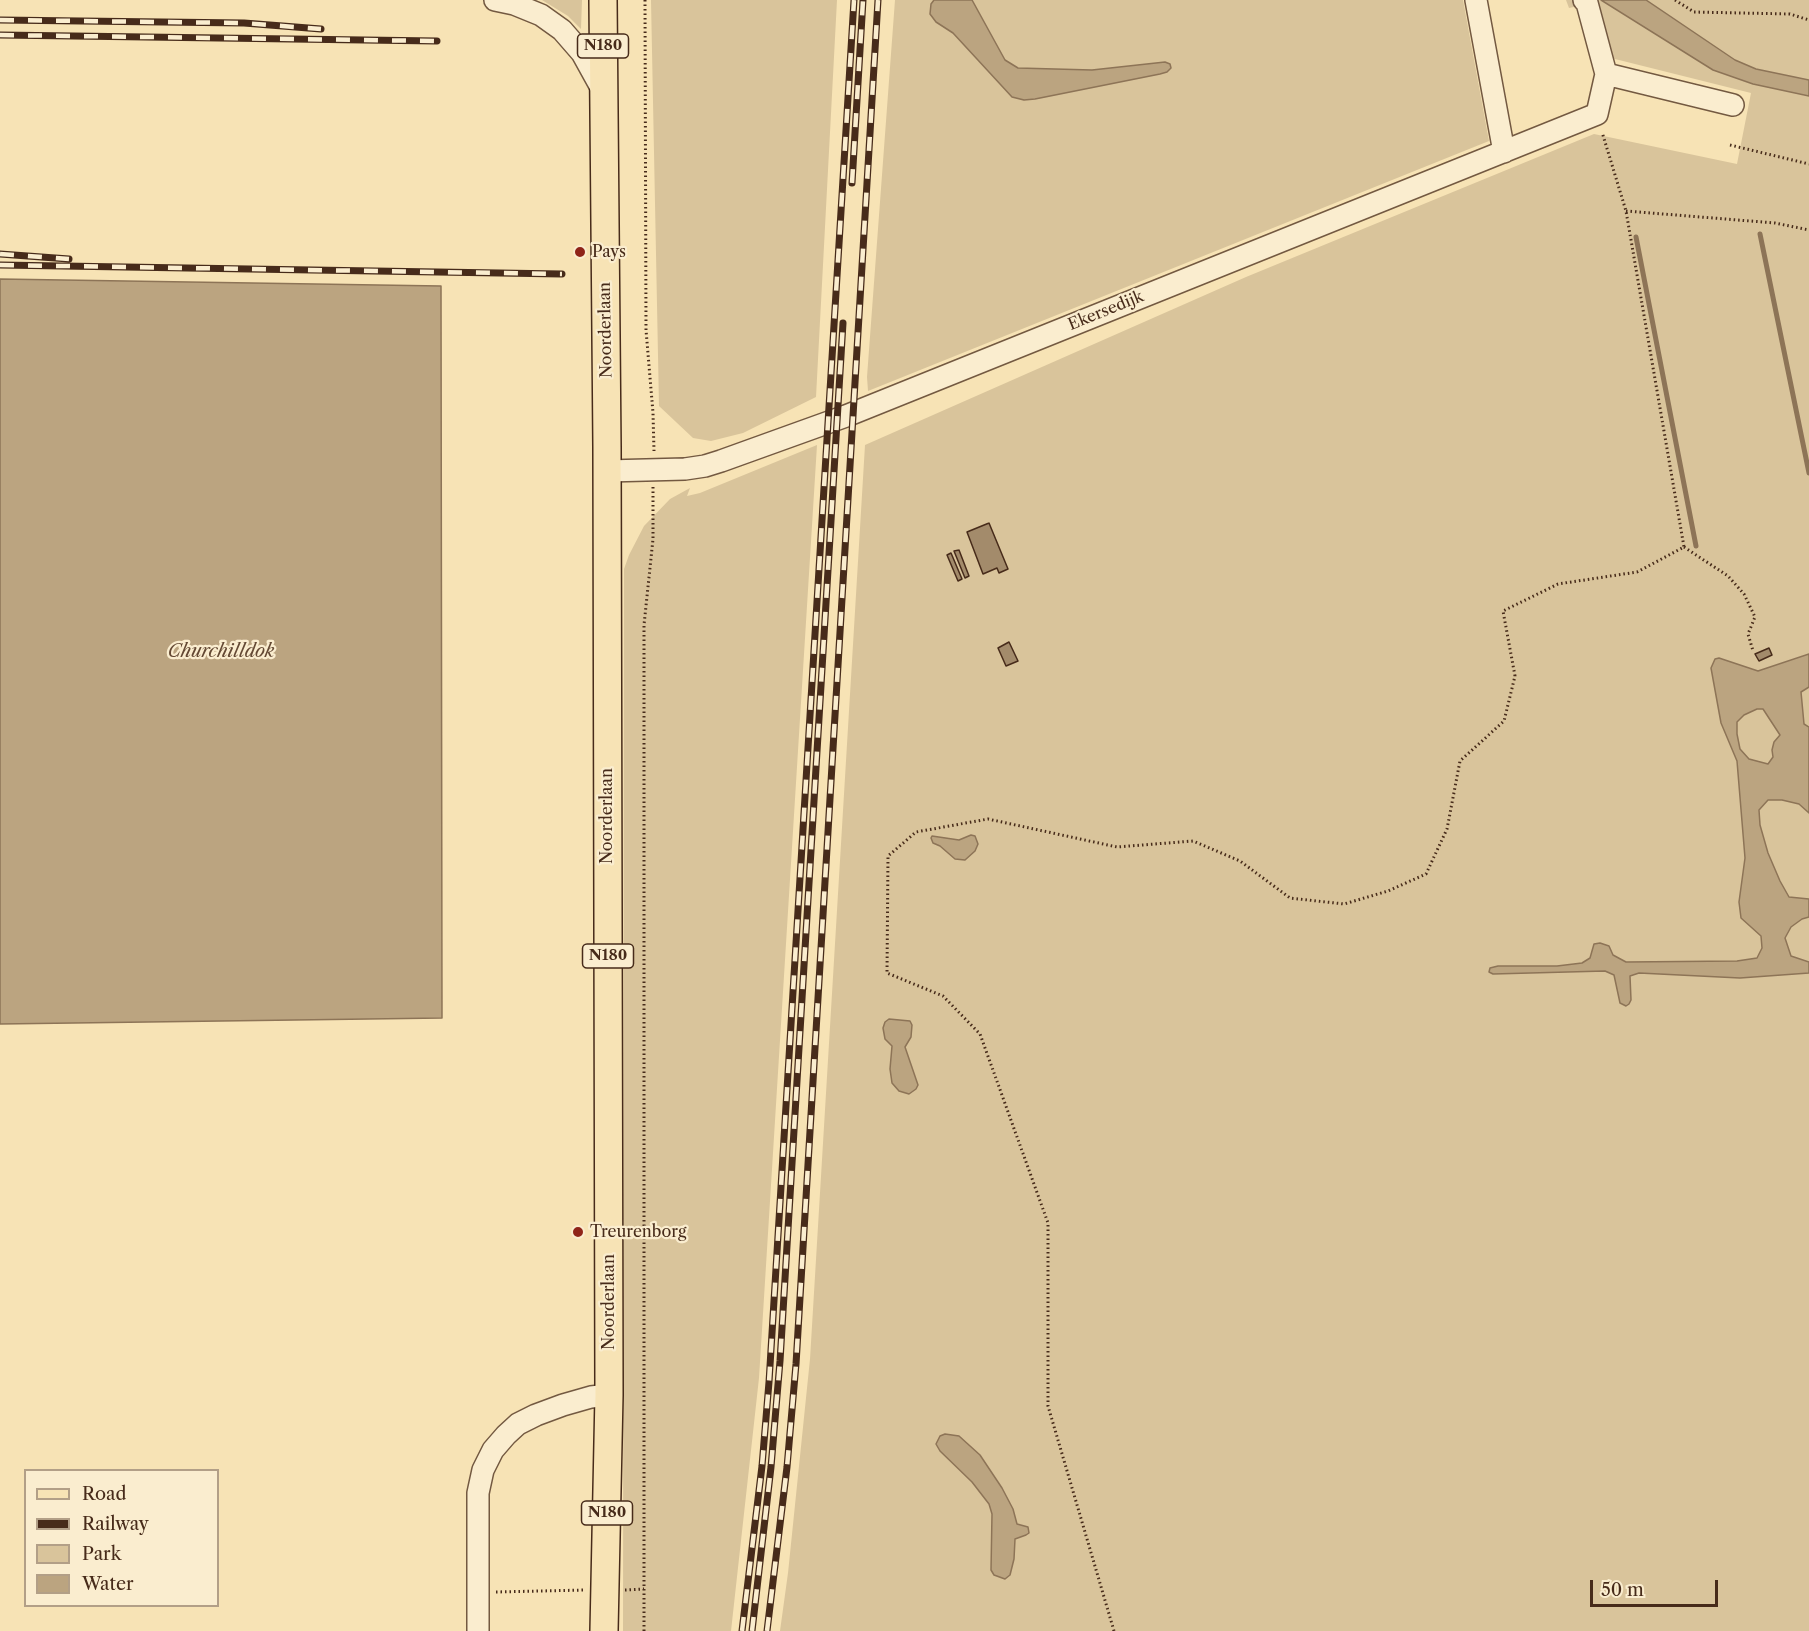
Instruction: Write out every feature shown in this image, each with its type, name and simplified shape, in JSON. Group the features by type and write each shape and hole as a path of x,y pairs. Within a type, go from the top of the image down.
{"main road":[{"name":"Noorderlaan","path":"603,0 607,471 609,1395 604,1631"}],"street":[{"path":"495,0 514,4 541,15 562,30 582,53 603,91"},
{"path":"1476,0 1504,152"},
{"path":"1584,0 1587,3 1606,74 1597,114"},
{"path":"1606,74 1733,105"},
{"name":"Ekersedijk","path":"607,471 685,469 705,466 846,416 1597,114"},
{"path":"478,1631 478,1493 483,1470 493,1450 518,1424 536,1415 591,1397 609,1395"}],"path":[{"path":"645,0 646,330 654,444"},
{"path":"1675,0 1694,12 1790,14 1809,20"},
{"path":"1597,114 1626,211 1684,548 1728,576 1744,594 1755,617 1748,634 1754,651"},
{"path":"1730,144 1809,164"},
{"path":"1626,211 1775,223 1809,230"},
{"path":"644,1631 644,625 653,539 653,501"},
{"path":"1114,1631 1048,1406 1047,1223 980,1034 944,996 887,973 888,856 916,832 988,819 1117,847 1193,841 1240,861 1290,898 1344,904 1388,891 1426,874 1447,829 1460,761 1504,721 1515,676 1503,610 1558,584 1636,572 1684,548"},
{"path":"478,1592 644,1589"}],"green space":[{"path":"542,0 582,0 581,29 568,16"},
{"path":"651,0 837,0 816,397 743,433 711,441 693,438 659,406"},
{"path":"895,0 1463,0 1489,141 868,391 867,377"},
{"path":"1566,0 1601,0 1713,70 1753,84 1809,96 1809,1631 780,1631 810,1359 865,445 1246,277 1594,134 1737,164 1751,93 1611,58 1583,5 1569,8"},
{"path":"1646,0 1809,0 1809,80 1756,69 1735,60"},
{"path":"817,445 759,1378 731,1631 623,1631 624,569 644,526 670,499 690,488 687,496 700,493"}],"water":[{"path":"934,0 972,0 1005,60 1018,68 1092,70 1165,62 1170,64 1171,68 1160,74 1035,99 1024,100 1012,97 953,33 936,22 930,14"},
{"path":"1601,0 1646,0 1735,60 1756,69 1809,80 1809,96 1753,84 1713,70"},
{"name":"Churchilldok","path":"0,279 441,286 442,1018 0,1024"},
{"path":"1809,654 1809,687 1801,692 1804,724 1809,727 1809,813 1799,804 1782,800 1768,800 1759,810 1760,825 1768,853 1780,881 1789,897 1809,899 1809,917 1791,927 1785,938 1791,956 1809,962 1809,973 1740,978 1639,973 1630,976 1631,1000 1626,1006 1620,1003 1614,975 1605,971 1493,974 1489,972 1490,968 1498,966 1557,966 1582,963 1590,958 1594,944 1600,943 1609,946 1613,955 1626,962 1737,961 1757,958 1762,948 1761,936 1741,918 1739,902 1745,858 1737,761 1721,723 1711,668 1715,659 1719,658 1758,671","holes":["1757,709 1763,709 1780,735 1774,742 1773,757 1768,764 1749,759 1740,749 1737,734 1737,722 1744,715"]},
{"path":"971,835 975,836 978,844 975,851 965,860 955,859 933,843 931,838 932,836 959,840"},
{"path":"889,1019 910,1021 912,1025 911,1037 905,1047 918,1085 909,1094 899,1091 892,1083 890,1069 892,1046 885,1039 883,1028"},
{"path":"945,1434 959,1436 980,1455 1002,1488 1013,1509 1017,1524 1028,1527 1029,1533 1015,1539 1010,1575 1005,1579 994,1575 991,1570 992,1514 989,1504 972,1482 940,1451 936,1444 940,1436"}],"building":[{"path":"989,523 1008,569 999,573 997,568 983,574 967,532"},
{"path":"959,550 969,576 965,578 954,551"},
{"path":"951,553 962,579 958,581 947,555"},
{"path":"1009,642 1018,661 1006,666 998,648"},
{"path":"1769,648 1772,655 1759,661 1755,654"}],"waterway":[{"path":"1760,234 1809,473"},
{"path":"1636,237 1696,546"}],"railway":[{"path":"742,1631 762,1466 769,1382 854,0"},
{"path":"852,183 863,0"},
{"path":"767,1631 787,1467 796,1364 878,0"},
{"path":"0,20 244,23 321,29"},
{"path":"0,35 437,41"},
{"path":"0,254 69,259"},
{"path":"0,265 562,274"},
{"path":"752,1631 771,1467 780,1361 843,323"}],"place":[{"name":"Pays","path":"580,252"},
{"name":"Treurenborg","path":"578,1232"}]}
